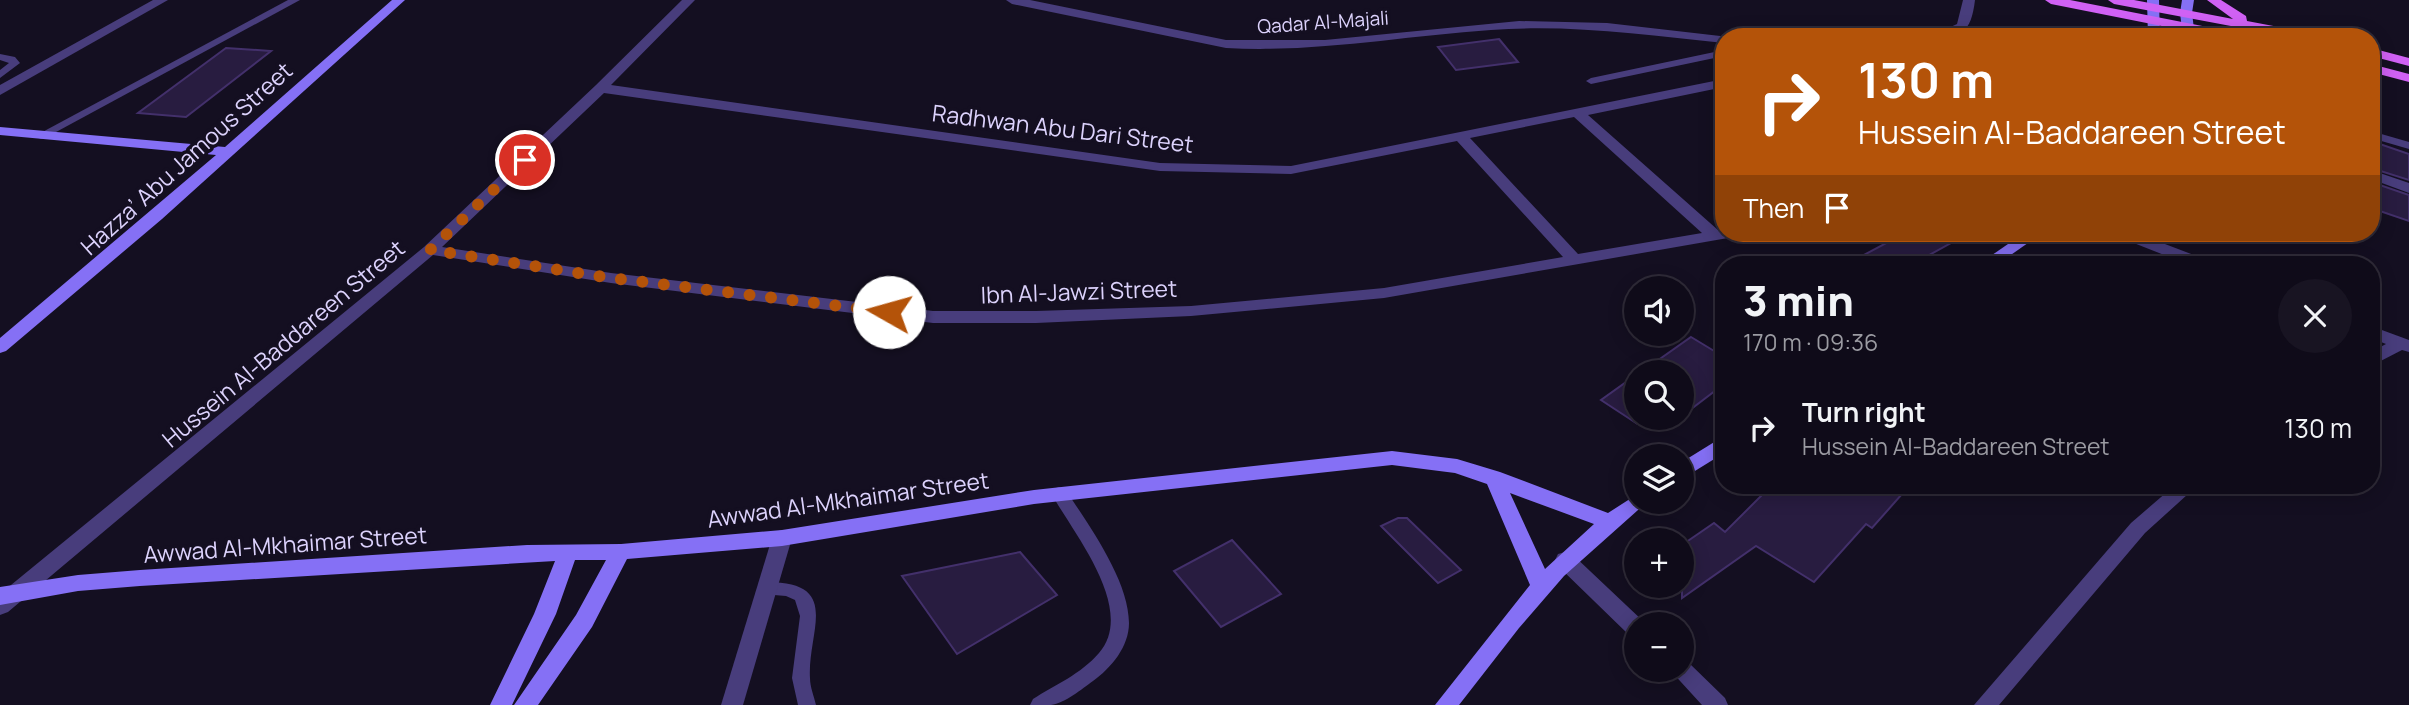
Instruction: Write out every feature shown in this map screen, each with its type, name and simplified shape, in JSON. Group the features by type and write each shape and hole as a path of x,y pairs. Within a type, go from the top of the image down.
{"main road":[{"path":"2051,0 2152,8 2187,6 2270,28"},
{"path":"2113,0 2152,8 2183,28"},
{"path":"2213,0 2248,23"},
{"path":"2380,54 2409,62"},
{"path":"2380,70 2409,78"}],"street":[{"path":"0,91 162,0"},
{"name":"Hazza’ Abu Jamous Street","path":"0,347 158,216 399,0"},
{"name":"Hussein Al-Baddareen Street","path":"0,606 9,595 430,250 601,88 689,0"},
{"name":"Qadar Al-Majali","path":"1012,0 1226,44 1251,46 1326,45 1491,26 1536,24 1715,38"},
{"path":"1961,28 1969,0"},
{"path":"2187,6 2189,28"},
{"path":"2152,8 2153,28"},
{"name":"Radhwan Abu Dari Street","path":"601,88 1160,167 1292,170 1715,85"},
{"path":"1578,113 1715,229"},
{"path":"0,131 227,152"},
{"path":"1460,136 1576,260"},
{"path":"2380,177 2409,188"},
{"name":"Ibn Al-Jawzi Street","path":"430,250 611,278 933,317 1036,317 1191,311 1384,293 1715,235"},
{"path":"1999,256 2020,242"},
{"path":"2145,242 2181,256"},
{"path":"2380,336 2404,345"},
{"path":"2380,356 2404,345"},
{"path":"1694,464 1715,449"},
{"name":"Awwad Al-Mkhaimar Street","path":"9,595 78,583 128,579 527,553 621,552 782,538 1059,494 1392,457 1457,466 1609,521"},
{"path":"1493,477 1527,548 1541,585"},
{"path":"1985,705 2138,528 2178,494"},
{"path":"1446,705 1541,585 1565,559 1624,511"},
{"path":"732,705 782,538"},
{"path":"525,705 584,621 621,552"},
{"path":"501,705 545,614 568,553"},
{"path":"1565,559 1624,616"},
{"path":"1693,682 1717,705"}],"lane":[{"path":"41,135 295,0"},
{"path":"1591,81 1715,55"},
{"path":"0,57 11,59 15,63 0,75"},
{"path":"2380,137 2409,146"},
{"path":"1039,705 1100,664 1118,639 1119,614 1113,589 1086,534 1059,494"},
{"path":"767,589 788,589 802,596 809,616 801,678 807,705"}],"building":[{"path":"1499,39 1518,62 1456,70 1438,47"},
{"path":"226,48 271,51 186,117 138,113"},
{"path":"2380,144 2409,154 2409,180 2380,171"},
{"path":"2380,185 2409,195 2409,221 2380,211"},
{"path":"1888,242 1953,242 1927,256 1862,256"},
{"path":"1694,339 1715,352 1715,391 1694,407 1694,360 1658,360 1678,346 1694,346"},
{"path":"1624,384 1624,415 1601,400"},
{"path":"1763,494 1902,494 1872,528 1866,524 1814,582 1756,546 1694,590 1694,537 1714,523 1725,532"},
{"path":"1398,518 1407,518 1461,570 1438,583 1381,526"},
{"path":"1232,540 1281,594 1221,627 1174,571"},
{"path":"1020,552 1057,595 957,654 902,576"}],"route":[{"path":"525,160 430,250 611,278 889,312"}]}
